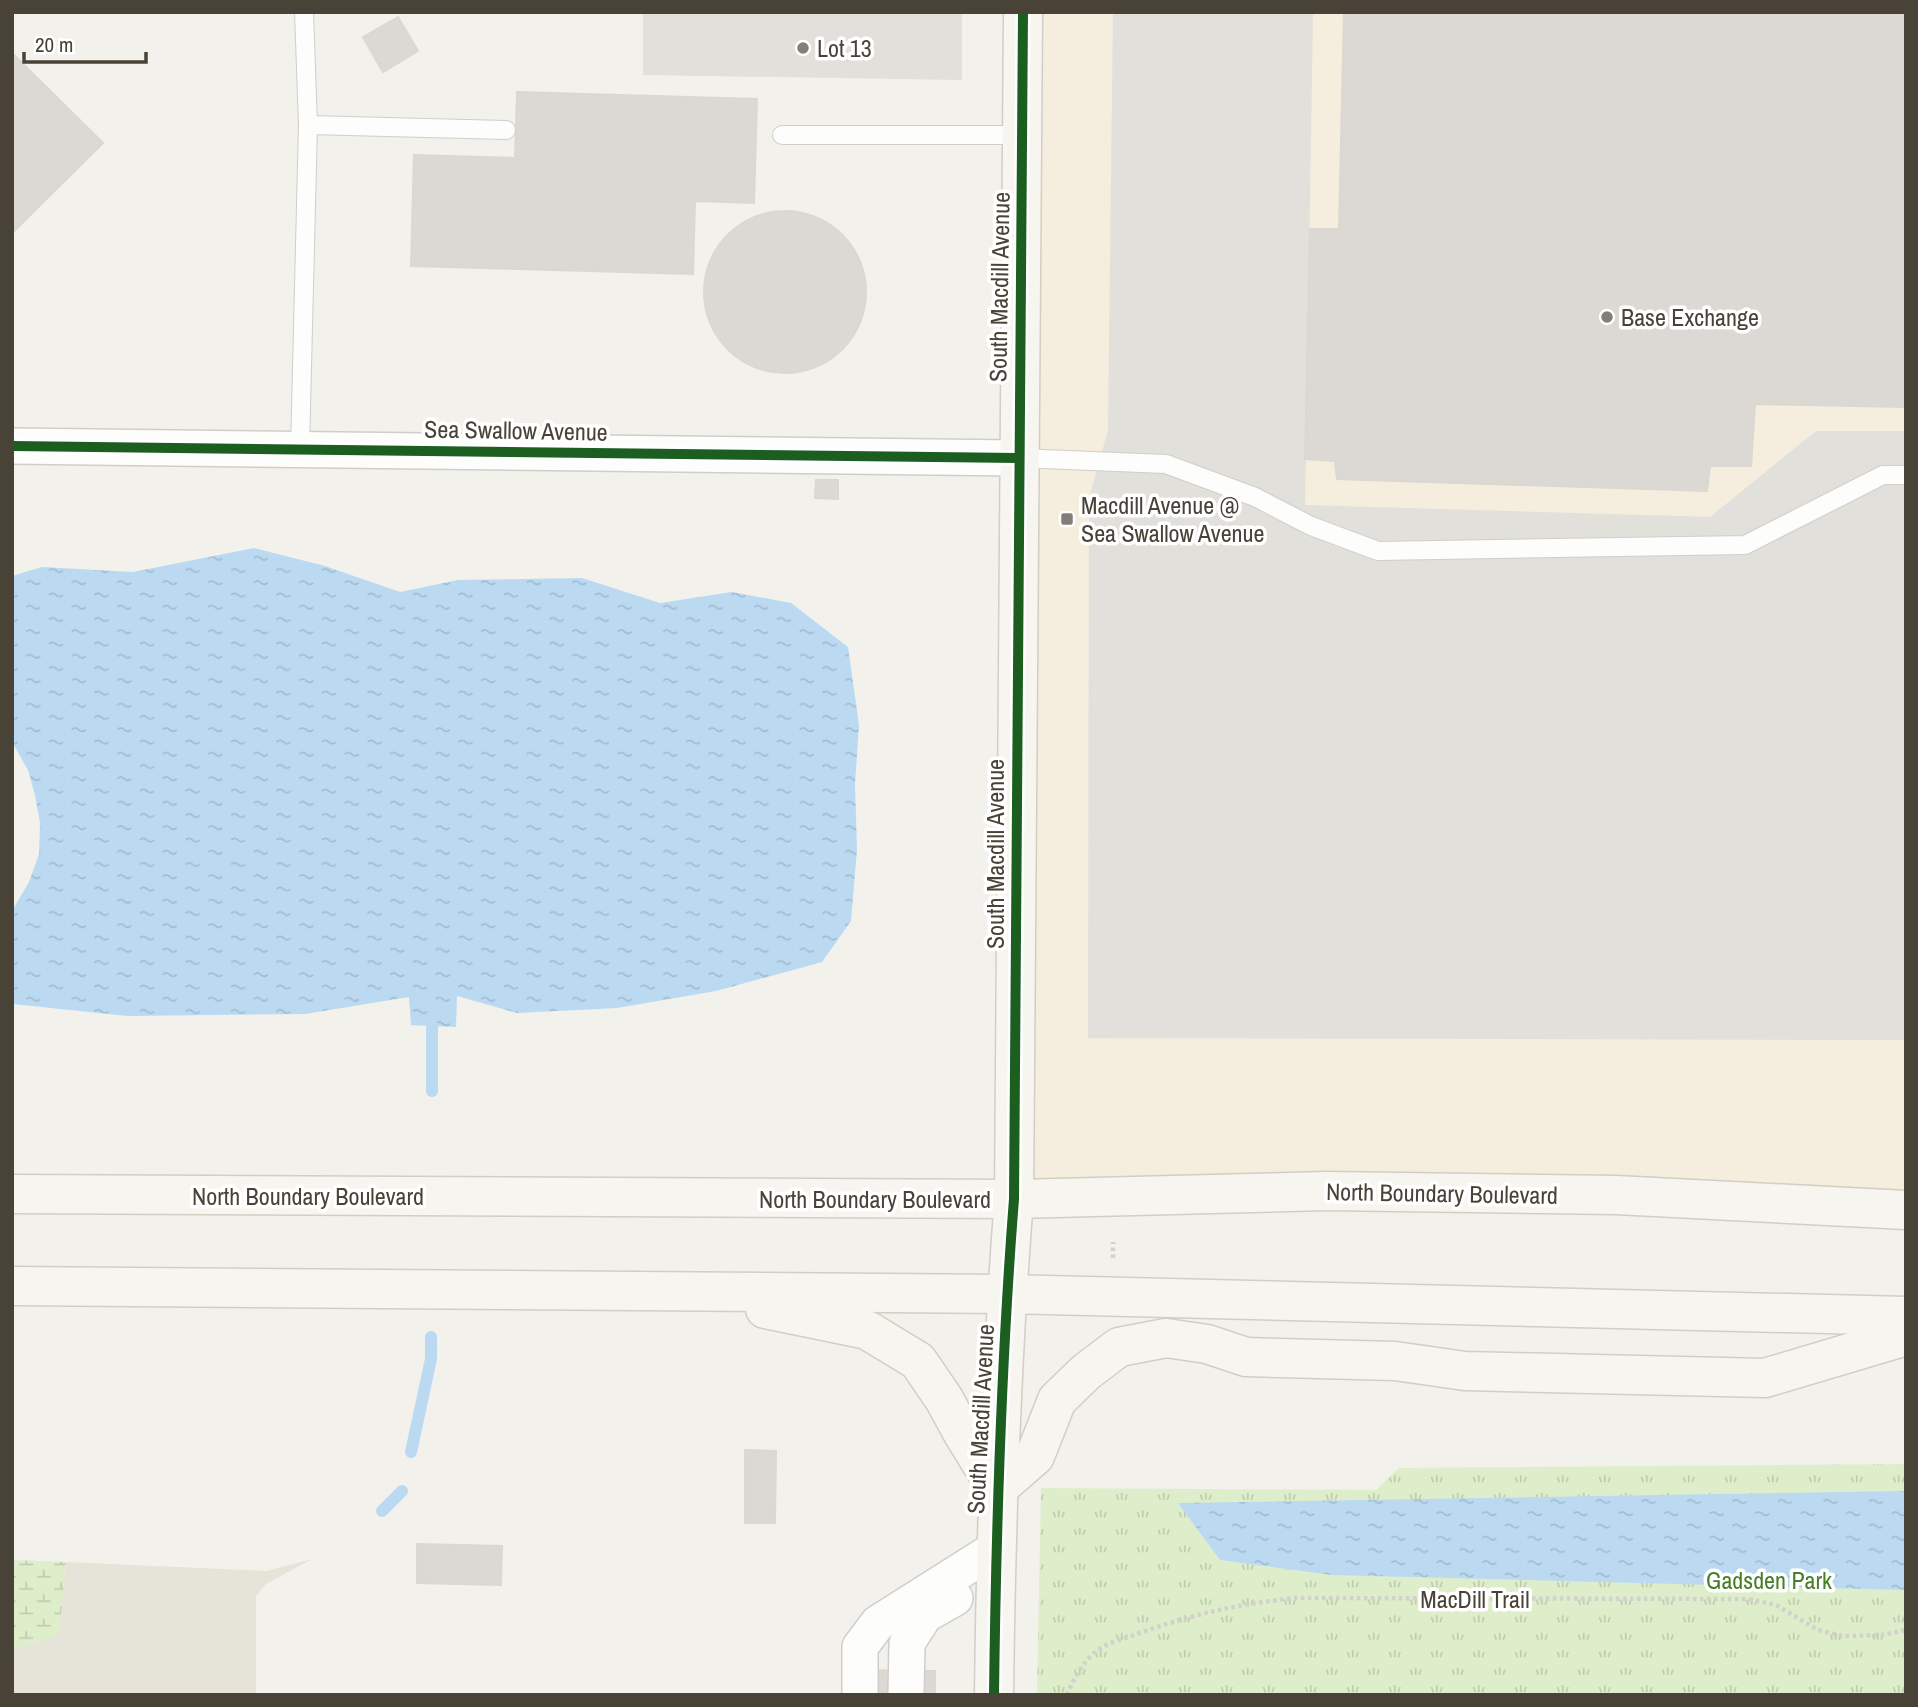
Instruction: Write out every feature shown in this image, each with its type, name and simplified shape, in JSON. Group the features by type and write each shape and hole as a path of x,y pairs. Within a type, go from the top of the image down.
{"main road":[{"name":"South Macdill Avenue","path":"994,1695 997,1489 1014,1199 1023,12"},
{"name":"North Boundary Boulevard","path":"12,1194 1014,1199 1326,1191 1616,1195 1906,1210"},
{"path":"12,1286 1007,1294 1906,1316"},
{"path":"678,1291 867,1330 918,1361 944,1399 997,1489 1035,1456 1057,1401 1086,1372 1119,1347 1166,1338 1207,1345 1247,1357 1395,1361 1465,1371 1765,1378 1906,1336"}],"street":[{"name":"Sea Swallow Avenue","path":"12,446 1018,458"},
{"path":"860,1695 860,1647 878,1623 995,1562"},
{"path":"906,1695 907,1643 925,1615 995,1562"}],"lane":[{"path":"300,449 308,125 304,12"},
{"path":"308,125 506,131"},
{"path":"782,135 1022,135"},
{"path":"1018,458 1166,464 1255,497 1311,526 1378,551 1745,545 1883,475 1906,475"}],"shaded area":[{"name":"Lot 13","path":"643,12 962,12 962,80 643,75"},
{"path":"1023,12 1906,12 1906,1209 1014,1199"},
{"path":"1113,12 1313,12 1305,505 1710,517 1816,431 1906,431 1906,1040 1088,1038 1089,499 1108,430"},
{"path":"312,1559 266,1584 256,1596 256,1695 12,1695 12,1650 58,1635 66,1562 267,1571"}],"green space":[{"name":"Gadsden Park","path":"1906,1464 1906,1695 1037,1695 1041,1488 1376,1490 1399,1468"},
{"path":"12,1560 66,1562 59,1635 12,1650"}],"water":[{"path":"254,548 325,566 400,592 458,580 582,578 660,603 732,592 791,603 848,647 859,725 855,784 857,849 851,921 822,962 716,991 617,1008 517,1013 457,996 456,1027 411,1025 409,997 305,1014 128,1016 12,1004 12,911 29,882 39,854 40,823 28,770 12,742 12,576 42,567 133,572"},
{"path":"1906,1491 1906,1590 1332,1575 1220,1560 1178,1503"}],"building":[{"name":"Base Exchange","path":"1344,12 1906,12 1906,407 1755,404 1751,466 1710,466 1707,491 1337,479 1335,461 1305,459 1310,229 1339,229"},
{"path":"398,17 418,51 383,72 363,37"},
{"path":"12,53 103,143 12,233"},
{"path":"517,92 757,99 754,203 695,201 693,274 411,266 414,155 515,158"},
{"path":"785,211 816,217 842,235 860,261 866,292 860,323 842,349 816,367 785,373 754,367 728,349 710,323 704,292 710,261 728,235 754,217"},
{"path":"816,480 838,480 838,499 815,498"},
{"path":"745,1450 776,1451 775,1523 745,1523"},
{"path":"417,1544 502,1546 501,1585 417,1583"},
{"path":"856,1670 935,1671 935,1695 856,1695"}],"waterway":[{"path":"432,1026 432,1091"},
{"path":"411,1452 431,1359 431,1337"},
{"path":"382,1511 402,1491"}],"cycle path":[{"path":"994,1695 1000,1447 1014,1199 1023,12"},
{"path":"12,446 1018,458"}],"place":[{"name":"Lot 13","path":"803,48"},
{"name":"Base Exchange","path":"1607,317"},
{"name":"Macdill Avenue @ Sea Swallow Avenue","path":"1067,519"}]}
